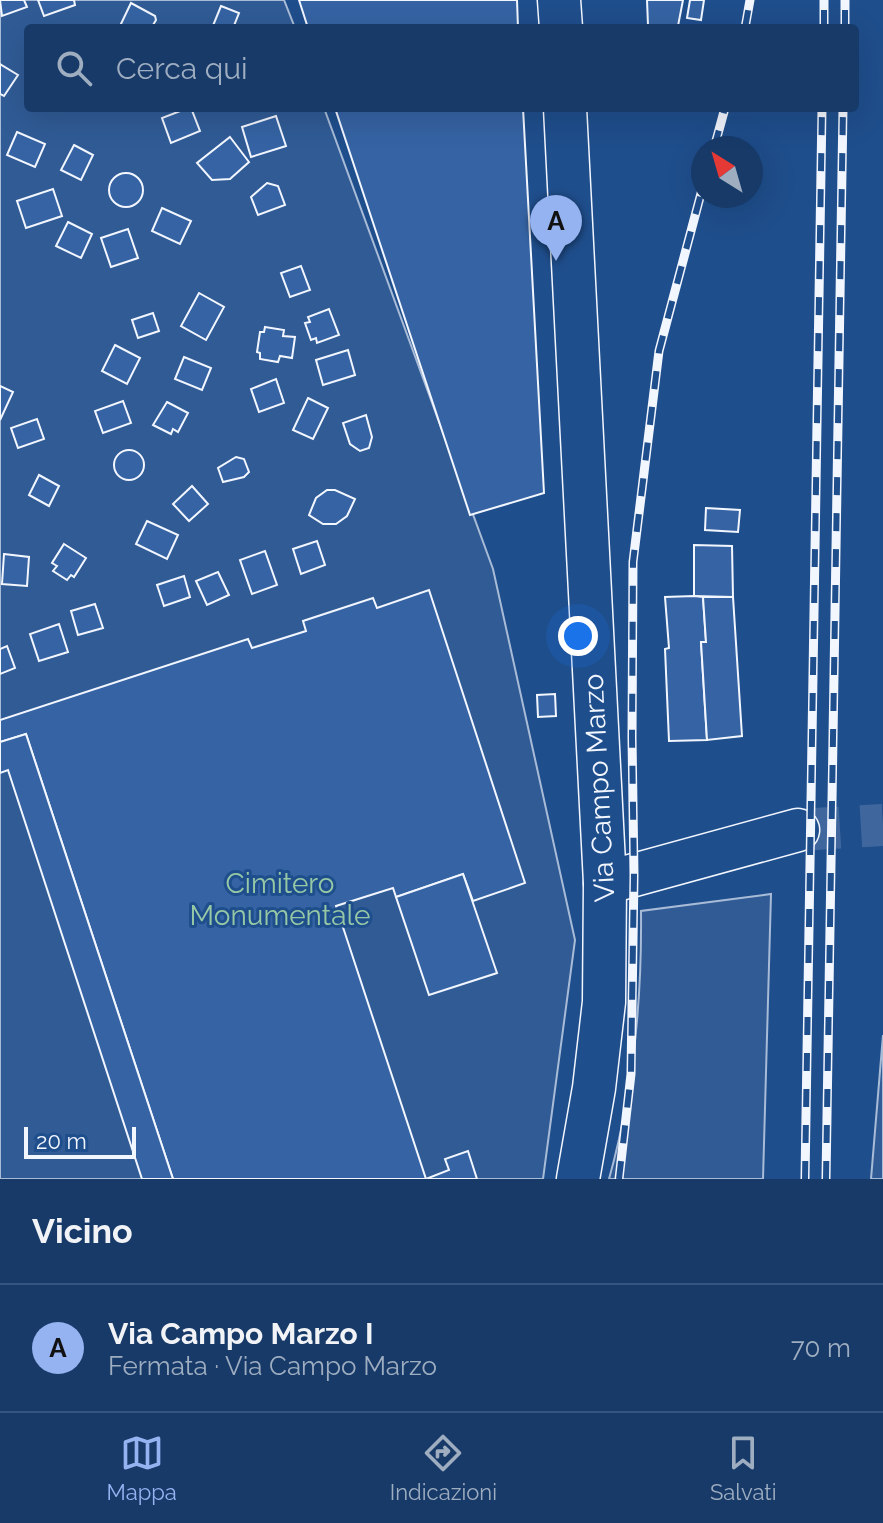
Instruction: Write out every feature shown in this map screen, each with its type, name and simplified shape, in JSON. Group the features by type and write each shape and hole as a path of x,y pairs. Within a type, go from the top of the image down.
{"street":[{"path":"559,0 561,24"},
{"name":"Via Campo Marzo","path":"565,112 605,883 604,1002 594,1088 578,1179"},
{"path":"605,883 798,830"}],"green space":[{"name":"Cimitero Monumentale","path":"0,0 284,0 293,24 24,24 24,112 325,112 493,569 575,940 543,1179 0,1179"},
{"path":"771,894 763,1179 609,1179 630,1080 640,978 641,911"},
{"path":"883,1035 883,1179 871,1179"}],"building":[{"path":"0,0 24,0 27,7 2,16"},
{"path":"38,0 74,0 75,5 44,16"},
{"path":"299,0 517,0 518,24 307,24"},
{"path":"647,0 683,0 678,24 648,24"},
{"path":"690,0 704,0 701,20 687,18"},
{"path":"131,3 155,16 156,20 154,24 121,24"},
{"path":"221,6 239,13 235,24 214,24"},
{"path":"0,64 18,75 4,96 0,94"},
{"path":"178,112 193,112 200,131 171,143 162,118"},
{"path":"336,112 523,112 544,493 470,515"},
{"path":"276,116 286,146 251,157 242,127"},
{"path":"17,132 45,144 35,167 7,155"},
{"path":"230,137 249,162 230,179 212,180 197,163"},
{"path":"74,145 93,155 81,180 61,170"},
{"path":"126,173 138,178 143,190 138,202 126,207 114,202 109,190 114,178"},
{"path":"267,183 278,186 285,205 258,215 251,197"},
{"path":"53,189 62,216 26,228 17,201"},
{"path":"162,208 191,221 180,244 152,231"},
{"path":"68,222 92,234 81,258 56,246"},
{"path":"128,229 138,258 111,267 101,238"},
{"path":"301,266 310,290 290,297 281,273"},
{"path":"199,293 224,307 206,340 181,326"},
{"path":"329,309 339,335 317,343 316,338 311,340 305,323 310,322 308,317"},
{"path":"153,313 159,331 138,338 132,320"},
{"path":"265,327 284,330 283,336 295,337 292,358 280,356 278,362 260,359 257,352 260,332 264,332"},
{"path":"115,345 140,358 127,384 102,371"},
{"path":"348,350 355,375 323,385 316,360"},
{"path":"184,357 211,368 202,390 175,379"},
{"path":"276,379 284,403 259,412 251,389"},
{"path":"0,386 13,392 0,420"},
{"path":"308,398 328,408 313,439 293,430"},
{"path":"123,401 131,423 103,433 95,411"},
{"path":"167,402 188,413 178,432 173,429 171,434 153,425"},
{"path":"366,415 372,437 369,448 360,451 350,444 343,423"},
{"path":"37,419 44,439 18,448 11,428"},
{"path":"129,450 140,454 144,465 140,476 129,480 118,476 114,465 118,454"},
{"path":"236,457 244,459 249,472 244,477 223,482 218,468"},
{"path":"39,475 59,486 49,506 29,495"},
{"path":"192,486 208,504 189,521 173,504"},
{"path":"327,490 335,490 355,499 347,516 336,524 323,524 309,515 316,498"},
{"path":"706,508 740,510 738,532 705,530"},
{"path":"147,521 178,535 167,559 136,544"},
{"path":"317,541 325,565 301,574 293,549"},
{"path":"64,544 86,558 74,577 71,575 67,580 53,571 57,566 52,563"},
{"path":"694,545 732,546 733,597 694,596"},
{"path":"265,551 277,585 252,594 240,560"},
{"path":"4,554 29,557 27,586 2,584"},
{"path":"218,572 229,595 207,605 196,581"},
{"path":"184,576 190,597 164,606 157,585"},
{"path":"429,590 525,883 473,901 463,874 396,897 393,888 336,906 426,1179 173,1179 26,734 0,742 0,720 248,639 252,648 306,631 303,621 373,598 377,608"},
{"path":"665,597 703,597 706,642 701,642 707,740 669,741 665,649 669,648"},
{"path":"703,597 733,597 742,736 707,740 701,642 706,642"},
{"path":"95,604 103,628 78,635 71,611"},
{"path":"59,624 68,652 39,661 30,634"},
{"path":"7,646 15,668 0,674 0,649"},
{"path":"555,694 556,716 538,717 537,695"},
{"path":"26,734 173,1179 142,1179 8,770 0,773 0,742"},
{"path":"463,874 497,973 429,995 396,897"},
{"path":"468,1151 477,1179 426,1179 449,1170 445,1159"}],"tunnel":[{"path":"798,830 883,825"}],"railway":[{"path":"746,24 750,0"},
{"path":"824,0 824,24"},
{"path":"845,0 845,24"},
{"path":"717,136 724,112"},
{"path":"805,1179 822,112"},
{"path":"826,1179 843,112"},
{"path":"619,1179 631,1074 633,562 659,351 697,208"}],"place":[{"name":"Via Campo Marzo I","path":"556,261"}]}
